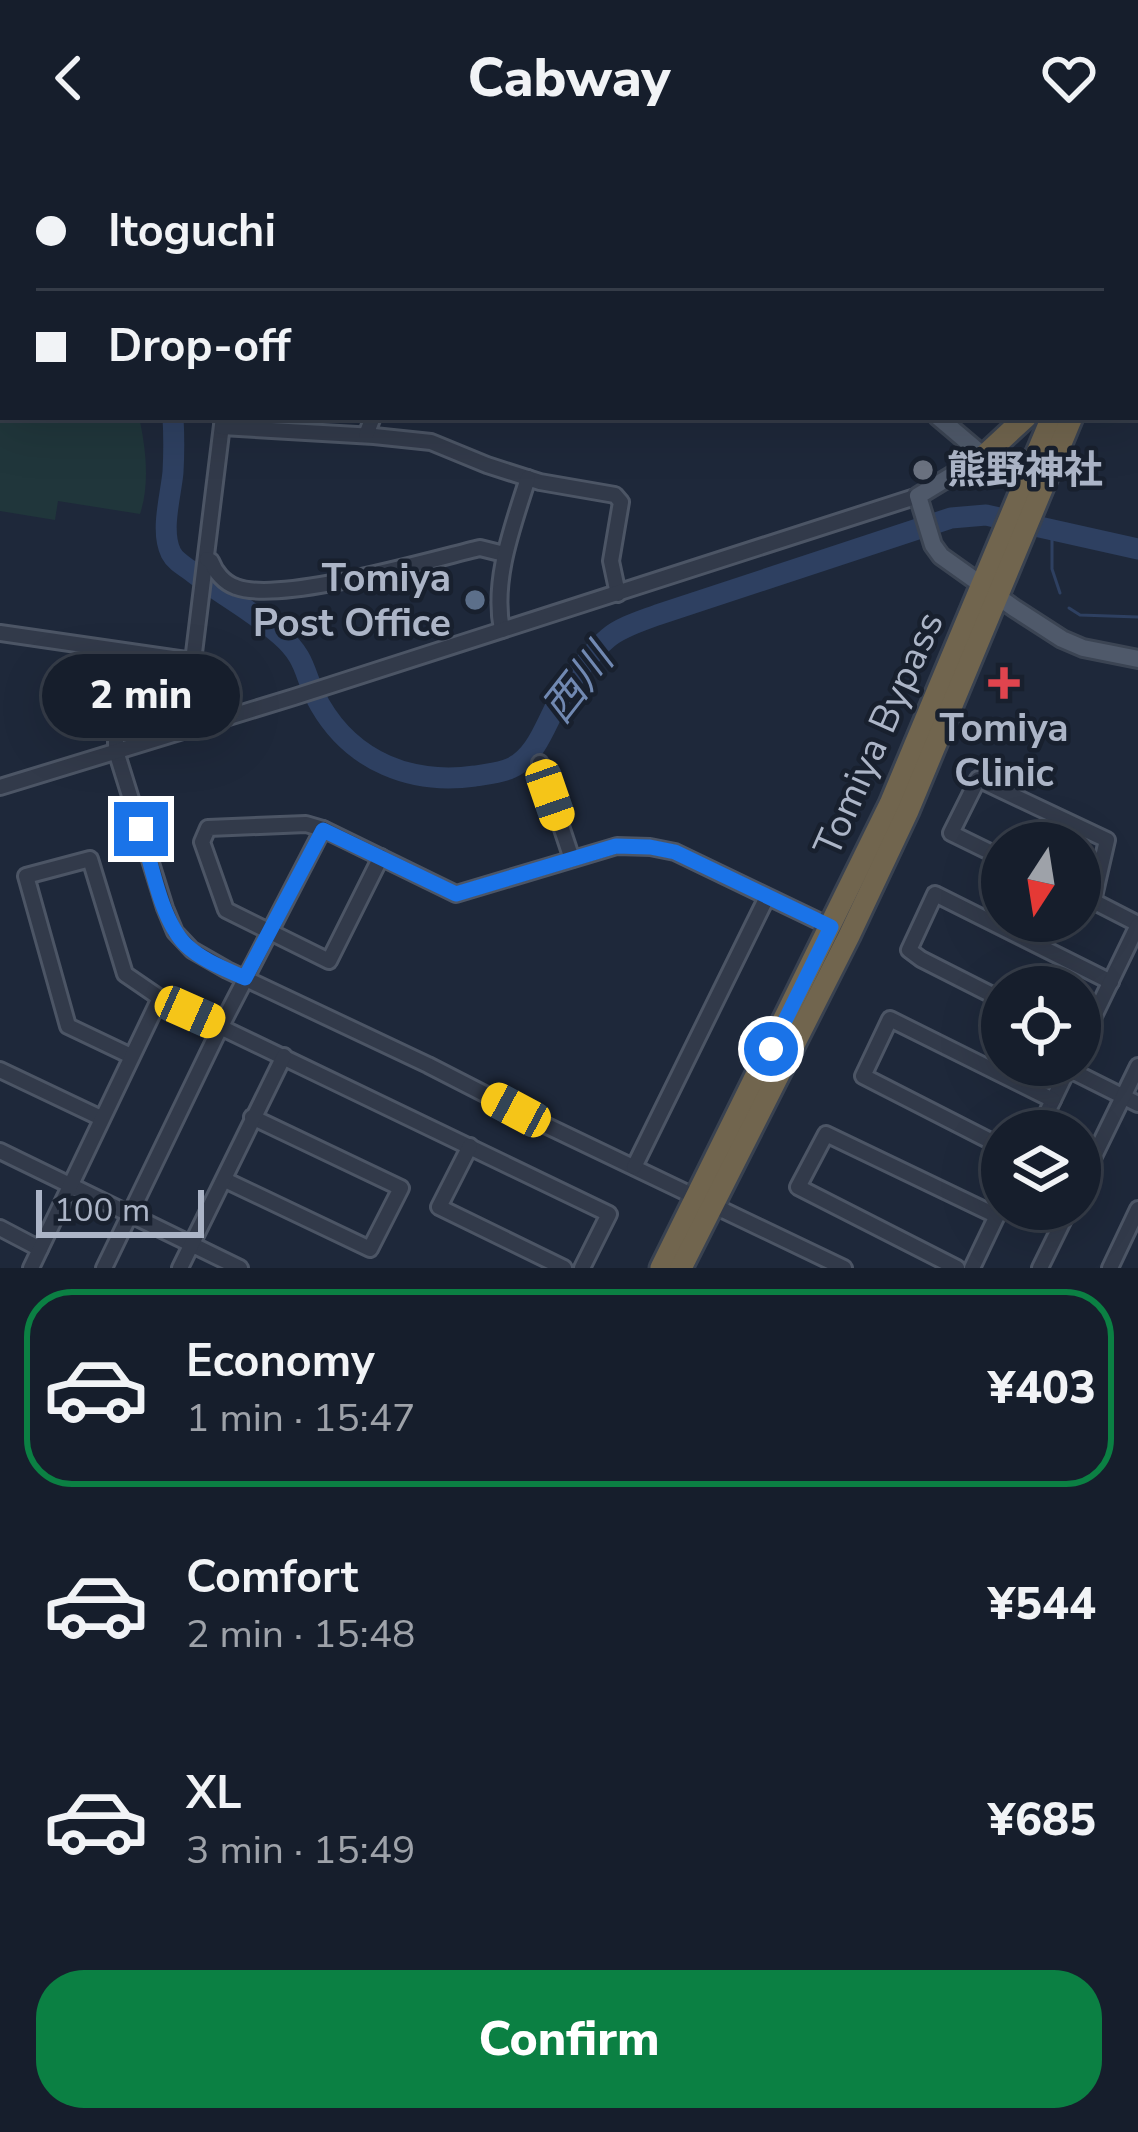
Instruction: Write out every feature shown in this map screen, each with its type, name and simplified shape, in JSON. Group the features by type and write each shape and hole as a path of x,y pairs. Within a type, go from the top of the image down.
{"highway":[{"path":"984,456 1023,420"},
{"name":"Tomiya Bypass","path":"661,1268 706,1201 908,811 1023,510 1051,420"},
{"name":"Tomiya Bypass","path":"1023,510 1070,420"},
{"name":"Tomiya Bypass","path":"682,1268 706,1201 990,592"}],"main road":[{"path":"942,420 984,456 920,502 933,544 953,566 1062,639 1138,659"}],"street":[{"path":"366,435 372,420"},
{"path":"618,594 611,561 621,502 615,495 528,478 430,442 222,422 193,661 116,734 116,751 165,908 175,932 193,950 245,978 844,1268"},
{"path":"502,630 505,554 528,478"},
{"path":"4,788 920,502"},
{"path":"206,564 211,561 216,574 236,587 257,590 309,588 480,548 505,554"},
{"path":"0,633 193,661"},
{"path":"540,764 572,859"},
{"path":"981,848 951,833 978,779 1069,822"},
{"path":"381,857 329,961 226,910 202,842 208,829 307,824 381,857 456,894 616,846 650,847 711,867 831,927"},
{"path":"104,1268 323,830"},
{"path":"131,1056 68,1026 26,876 90,859 125,974 160,998 610,1214 582,1268"},
{"path":"981,989 909,950 935,894 1079,966"},
{"path":"634,1167 766,897"},
{"path":"1101,906 1138,925 1101,1002"},
{"path":"1101,977 1111,982"},
{"path":"31,1268 160,998"},
{"path":"981,1136 863,1076 890,1019 1053,1100"},
{"path":"180,1268 284,1056"},
{"path":"1101,1140 1138,1066"},
{"path":"0,1070 100,1118"},
{"path":"1101,1085 1138,1104"},
{"path":"1048,1110 1060,1086"},
{"path":"225,1180 370,1250 401,1188 252,1117"},
{"path":"957,1268 798,1187 826,1134 981,1203"},
{"path":"470,1146 439,1207 564,1268"},
{"path":"0,1151 240,1268"},
{"path":"1110,1268 1138,1209"},
{"path":"0,1228 40,1249"},
{"path":"972,1268 990,1230"},
{"path":"1040,1268 1059,1230"}],"green space":[{"path":"0,420 140,420 146,466 140,514 58,501 55,520 0,511"}],"waterway":[{"name":"西川","path":"173,420 166,524 173,556 289,644 320,705 349,741 386,765 429,777 489,774 520,762 535,746 583,665 625,627 951,518 986,515 1138,549"},
{"path":"1052,530 1052,569 1060,593"},
{"path":"1069,608 1080,615 1138,617"}],"place":[{"name":"熊野神社","path":"923,470"},
{"name":"Tomiya Post Office","path":"475,600"},
{"name":"Tomiya Clinic","path":"1004,683"}],"route":[{"path":"141,829 175,932 208,961 245,978 323,830 456,894 616,846 675,852 831,927 771,1049"}]}
